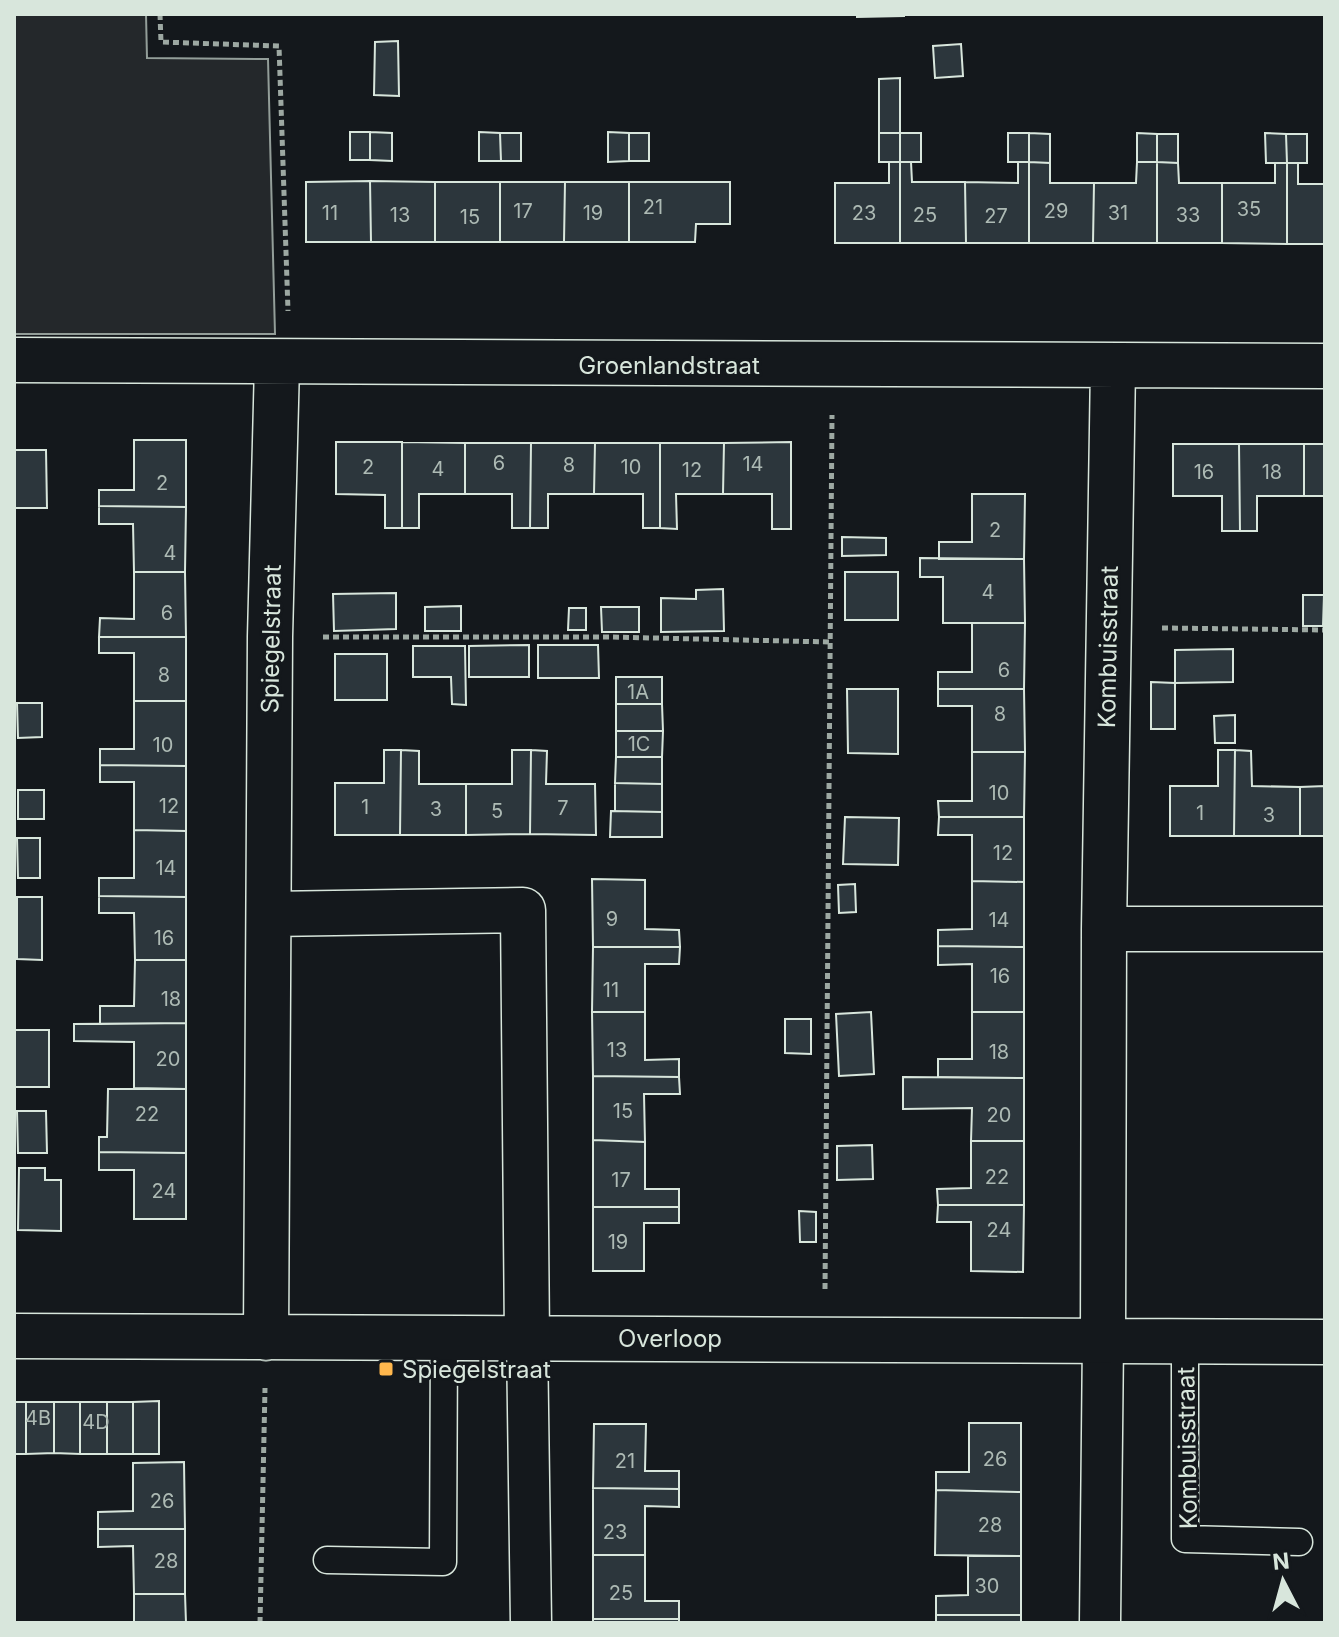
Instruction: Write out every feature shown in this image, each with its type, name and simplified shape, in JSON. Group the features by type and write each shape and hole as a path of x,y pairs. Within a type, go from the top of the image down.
{"street":[{"name":"Groenlandstraat","path":"14,360 284,364 1325,366"},
{"name":"Spiegelstraat","path":"266,1338 271,914 270,637 284,364"},
{"name":"Kombuisstraat","path":"1103,1339 1104,929 1113,366"},
{"path":"271,914 523,910 531,1623"},
{"path":"1104,929 1325,929"},
{"name":"Overloop","path":"14,1336 1325,1342"},
{"path":"1100,1623 1103,1339"}],"lane":[{"path":"327,1560 443,1562 444,1337"},
{"name":"Kombuisstraat","path":"1185,1341 1185,1539 1299,1542"}],"path":[{"path":"160,14 161,42 279,46 284,364"},
{"path":"825,1338 832,365"},
{"path":"1109,627 1325,630"},
{"path":"270,637 610,637 830,642"},
{"path":"260,1623 266,1338"}],"shaded area":[{"path":"14,14 146,14 147,58 268,59 275,334 14,334"}],"building":[{"path":"857,14 904,14 904,16 857,17"},
{"path":"398,41 399,96 374,95 375,42"},
{"path":"961,44 963,76 935,78 933,46"},
{"path":"900,78 900,133 879,133 879,79"},
{"path":"350,132 370,132 370,160 350,160"},
{"path":"370,132 392,133 392,161 370,160"},
{"path":"479,132 500,133 501,161 479,161"},
{"path":"608,132 629,133 629,161 608,162"},
{"path":"500,133 521,133 521,161 501,161"},
{"path":"629,133 649,133 649,161 629,161"},
{"path":"879,133 900,133 900,162 879,162"},
{"path":"900,133 921,133 921,162 900,162"},
{"path":"1008,133 1029,133 1029,162 1008,162"},
{"path":"1029,133 1050,134 1050,163 1029,162"},
{"path":"1137,133 1157,134 1157,162 1137,162"},
{"path":"1265,133 1286,134 1287,163 1266,163"},
{"path":"1157,134 1178,134 1178,163 1157,162"},
{"path":"1286,134 1307,134 1307,163 1287,163"},
{"path":"889,162 900,162 900,243 835,243 835,183 889,183"},
{"path":"900,162 911,162 912,182 965,182 966,243 900,243"},
{"path":"1018,162 1029,162 1029,243 966,243 965,182 1018,183"},
{"path":"1029,162 1050,163 1050,183 1094,183 1093,243 1029,243"},
{"path":"1137,162 1157,162 1157,243 1093,243 1094,183 1136,183"},
{"path":"1157,162 1178,163 1179,183 1222,183 1222,243 1157,243"},
{"path":"1275,163 1287,163 1287,244 1222,243 1222,183 1275,183"},
{"path":"1287,163 1298,163 1298,184 1325,184 1325,244 1287,244"},
{"path":"370,181 371,242 306,242 306,182"},
{"path":"370,181 435,182 435,242 371,242"},
{"path":"435,182 500,182 500,242 435,242"},
{"path":"500,182 565,182 564,242 500,242"},
{"path":"565,182 629,182 629,242 564,242"},
{"path":"629,182 730,182 730,224 696,224 695,242 629,242"},
{"path":"134,440 186,440 186,507 99,506 99,490 134,490"},
{"path":"336,442 402,442 402,528 385,528 385,495 336,494"},
{"path":"402,442 465,443 465,494 419,494 419,528 402,528"},
{"path":"791,442 791,529 772,529 772,494 723,494 724,443"},
{"path":"465,443 531,443 530,528 512,528 512,494 465,494"},
{"path":"531,443 595,443 594,494 548,494 548,528 530,528"},
{"path":"595,443 660,443 660,528 643,528 643,494 594,494"},
{"path":"660,443 724,443 723,494 676,494 677,529 660,528"},
{"path":"1173,444 1239,444 1240,531 1222,531 1222,496 1173,496"},
{"path":"1239,444 1304,444 1304,496 1257,496 1257,531 1240,531"},
{"path":"1304,444 1325,444 1325,496 1304,496"},
{"path":"14,450 46,450 47,508 15,508"},
{"path":"972,494 1025,494 1024,559 939,559 939,542 972,542"},
{"path":"99,506 186,507 185,572 134,572 133,524 99,524"},
{"path":"842,537 886,538 886,555 842,556"},
{"path":"920,558 1024,559 1025,623 943,623 943,577 920,577"},
{"path":"134,572 185,572 186,637 99,637 100,618 134,619"},
{"path":"845,572 898,572 898,620 845,620"},
{"path":"723,589 724,631 661,632 661,598 696,599 696,590"},
{"path":"396,593 396,629 334,631 333,594"},
{"path":"1303,595 1324,595 1323,626 1303,626"},
{"path":"461,606 461,631 425,631 425,607"},
{"path":"601,607 639,607 639,632 602,632"},
{"path":"569,608 586,608 586,630 568,630"},
{"path":"972,623 1025,623 1024,689 938,689 938,672 972,672"},
{"path":"99,637 186,637 186,701 134,701 134,653 99,653"},
{"path":"529,645 529,677 469,677 469,646"},
{"path":"538,645 598,645 599,678 538,678"},
{"path":"413,646 465,646 466,705 452,704 451,677 413,677"},
{"path":"1233,649 1233,682 1175,683 1175,650"},
{"path":"335,654 387,654 387,700 335,700"},
{"path":"616,677 662,677 662,704 616,704"},
{"path":"1151,682 1175,683 1175,729 1151,729"},
{"path":"847,689 898,689 898,754 848,753"},
{"path":"938,689 1024,689 1025,752 972,752 972,706 938,706"},
{"path":"134,701 186,701 186,766 100,765 100,749 134,749"},
{"path":"17,703 42,703 42,737 18,738"},
{"path":"616,704 662,704 663,731 616,731"},
{"path":"1235,715 1235,743 1215,743 1214,716"},
{"path":"616,731 663,731 662,757 616,757"},
{"path":"384,750 401,750 400,835 335,835 335,783 384,783"},
{"path":"401,750 419,751 419,784 466,784 466,835 400,835"},
{"path":"512,750 531,750 530,834 466,835 466,784 512,784"},
{"path":"531,750 547,751 546,784 595,784 596,835 530,834"},
{"path":"1218,750 1235,750 1234,836 1170,836 1170,786 1218,786"},
{"path":"1235,750 1251,751 1252,786 1300,787 1300,836 1234,836"},
{"path":"972,752 1025,752 1024,817 939,817 938,801 972,801"},
{"path":"616,757 662,757 662,784 615,783"},
{"path":"100,765 186,766 186,831 134,830 134,782 100,782"},
{"path":"615,783 662,784 662,812 615,811"},
{"path":"1325,786 1325,836 1300,836 1300,787"},
{"path":"18,790 44,790 44,819 18,819"},
{"path":"611,811 662,812 662,837 610,837"},
{"path":"845,817 899,818 898,865 843,864"},
{"path":"939,817 1024,817 1024,882 972,881 972,835 938,835"},
{"path":"134,830 186,831 186,897 99,896 99,878 134,878"},
{"path":"17,838 40,838 40,878 18,878"},
{"path":"592,879 645,880 645,929 679,930 680,947 593,947"},
{"path":"972,881 1024,882 1024,947 938,946 938,930 972,929"},
{"path":"855,884 856,912 839,913 838,885"},
{"path":"99,896 186,897 186,960 135,960 134,913 99,913"},
{"path":"17,897 42,897 42,960 17,959"},
{"path":"938,946 1024,947 1024,1012 972,1012 972,964 938,965"},
{"path":"593,947 680,947 679,964 645,964 645,1012 592,1012"},
{"path":"135,960 186,960 186,1023 100,1024 100,1006 134,1006"},
{"path":"592,1012 645,1012 645,1060 679,1059 679,1077 593,1076"},
{"path":"871,1012 874,1074 839,1076 836,1014"},
{"path":"972,1012 1024,1012 1024,1078 938,1077 938,1059 972,1059"},
{"path":"785,1019 811,1019 811,1054 785,1053"},
{"path":"186,1023 186,1089 134,1088 134,1042 74,1041 74,1024"},
{"path":"14,1030 49,1030 49,1087 14,1087"},
{"path":"593,1076 679,1077 680,1094 644,1094 645,1142 593,1140"},
{"path":"903,1077 1024,1078 1024,1141 971,1141 972,1108 903,1109"},
{"path":"108,1089 186,1089 186,1153 99,1152 99,1137 107,1137"},
{"path":"17,1111 46,1111 47,1153 18,1153"},
{"path":"593,1140 645,1142 645,1189 679,1189 679,1207 593,1207"},
{"path":"971,1141 1024,1141 1024,1205 938,1205 937,1189 971,1188"},
{"path":"872,1145 873,1179 837,1180 837,1146"},
{"path":"99,1152 186,1153 186,1219 134,1219 134,1170 99,1170"},
{"path":"19,1168 45,1168 45,1180 61,1180 61,1231 18,1230"},
{"path":"938,1205 1024,1205 1023,1272 971,1271 971,1222 937,1222"},
{"path":"593,1207 679,1207 679,1223 644,1223 644,1271 593,1271"},
{"path":"799,1211 816,1212 816,1242 800,1242"},
{"path":"159,1401 159,1454 133,1454 133,1402"},
{"path":"14,1402 26,1402 26,1454 14,1454"},
{"path":"26,1402 54,1402 54,1453 26,1454"},
{"path":"54,1402 80,1402 80,1454 54,1453"},
{"path":"80,1402 107,1402 107,1454 80,1454"},
{"path":"107,1402 133,1402 133,1454 107,1454"},
{"path":"969,1423 1021,1423 1021,1492 936,1490 936,1472 969,1472"},
{"path":"594,1424 646,1424 645,1471 679,1471 679,1489 593,1488"},
{"path":"184,1462 185,1529 98,1529 98,1512 133,1511 133,1463"},
{"path":"593,1488 679,1489 679,1507 645,1506 645,1555 593,1555"},
{"path":"936,1490 1021,1492 1021,1556 935,1555"},
{"path":"98,1529 185,1529 185,1594 134,1594 133,1546 98,1547"},
{"path":"593,1555 645,1555 645,1601 679,1601 679,1619 593,1619"},
{"path":"968,1556 1021,1556 1021,1615 936,1615 936,1596 968,1595"},
{"path":"134,1594 185,1594 186,1623 134,1623"},
{"path":"936,1615 1021,1615 1021,1623 936,1623"},
{"path":"593,1619 679,1619 679,1623 593,1623"}],"place":[{"name":"Spiegelstraat","path":"386,1369"}]}
